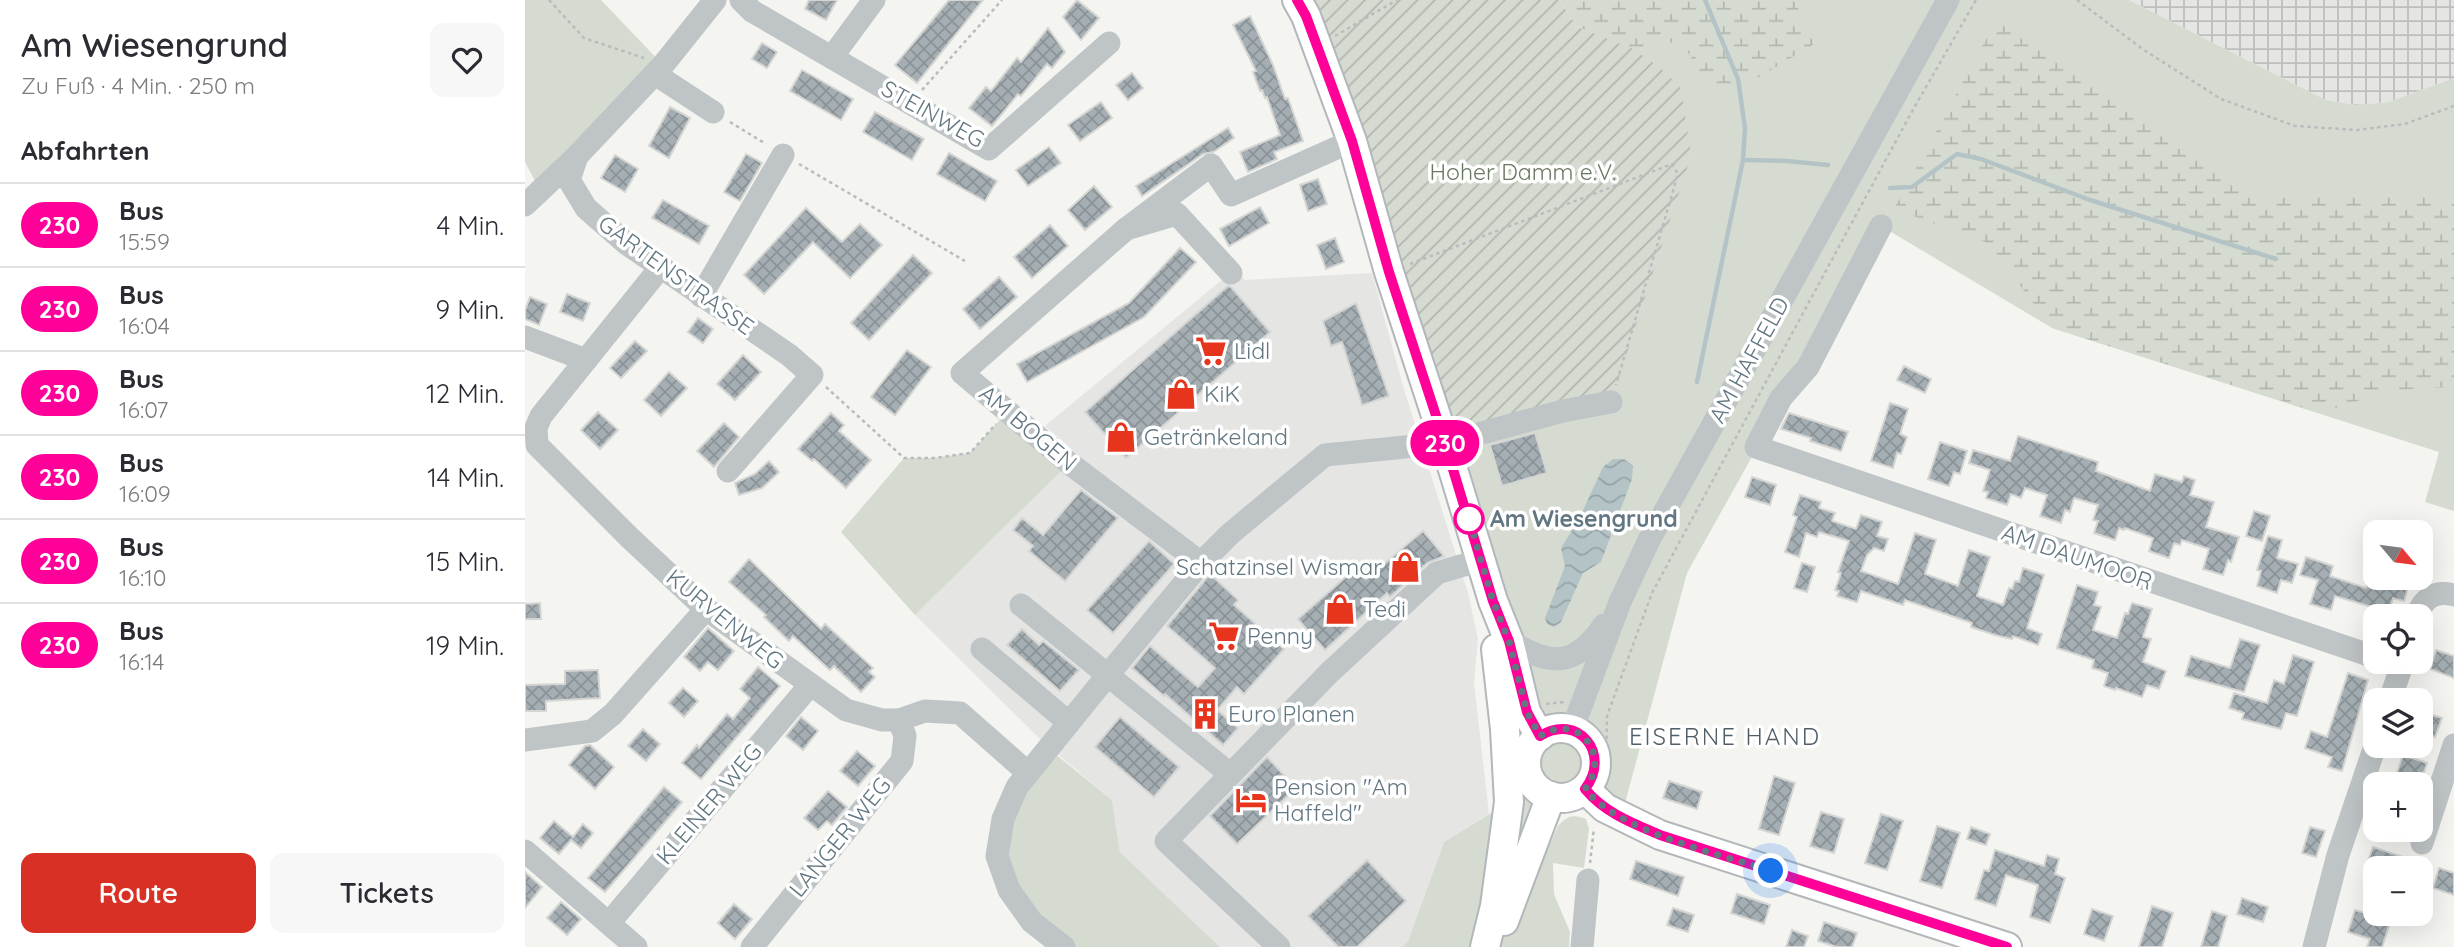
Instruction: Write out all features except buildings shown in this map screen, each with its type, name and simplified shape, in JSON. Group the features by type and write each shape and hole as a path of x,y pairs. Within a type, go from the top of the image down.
{"main road":[{"path":"1297,0 1306,16 1352,141 1389,272 1493,601 1509,641 1527,712 1540,736"},
{"path":"1485,947 1495,906 1509,802 1493,601"},
{"path":"1596,787 1565,798 1551,796 1534,786 1528,776 1526,764 1533,743 1552,730 1564,728 1585,737 1596,757 1592,780 1596,787 1605,808 1660,835 2007,947"},
{"path":"1495,947 1551,796"}],"street":[{"path":"525,205 577,156 659,70 715,0"},
{"name":"STEINWEG","path":"741,0 752,11 989,149 1109,43"},
{"path":"831,57 874,0"},
{"name":"AM HAFFELD","path":"1572,730 1620,602 1649,540 1948,0"},
{"path":"659,70 713,111"},
{"path":"1126,229 1211,165 1231,195 1352,141"},
{"path":"701,296 783,155"},
{"name":"GARTENSTRASSE","path":"577,156 569,180 586,208 627,244 789,355 812,375"},
{"path":"1126,229 1177,214 1231,272"},
{"name":"AM DAUMOOR","path":"1881,226 1808,367 1781,398 1756,447 2363,653"},
{"name":"AM BOGEN","path":"1126,229 962,373 1069,463 1201,563"},
{"name":"KURVENWEG","path":"660,268 541,416 529,446 706,609 846,710 882,720 899,719 925,711 960,713 1028,774"},
{"path":"525,338 586,360"},
{"path":"727,471 812,375"},
{"path":"1064,947 1032,922 1009,890 997,856 1003,819 1017,787 1201,563 1230,534 1325,455 1445,443 1563,411 1611,402"},
{"path":"1279,947 1166,841 1329,673 1437,573 1481,560"},
{"path":"2423,604 2431,596 2446,593 2454,595"},
{"path":"1509,641 1547,659 1565,659 1590,646 1620,602"},
{"path":"1021,606 1230,774"},
{"path":"525,740 592,732 613,714 706,609"},
{"path":"982,649 1069,723"},
{"name":"KLEINER WEG","path":"609,923 810,685"},
{"name":"LANGER WEG","path":"752,947 902,761 905,736 899,719"},
{"path":"2422,843 2454,745"},
{"path":"2313,947 2338,855 2371,758"},
{"path":"525,851 636,947"},
{"path":"1582,947 1588,880"}],"path":[{"path":"549,0 584,38 659,70"},
{"path":"911,103 1002,0"},
{"path":"1335,36 1397,0"},
{"path":"1596,787 1607,716 1651,593 1910,115 1976,0"},
{"path":"2077,0 2144,50 2221,99 2295,126 2357,130 2405,124 2454,106"},
{"path":"713,111 965,261"},
{"path":"1389,272 1672,164 1678,174 1611,402"},
{"path":"812,375 904,458 935,458 970,453 1008,411"},
{"path":"1546,704 1568,701"},
{"path":"1588,880 1596,816"}],"shaded area":[{"path":"2129,0 2454,0 2454,78 2389,102 2356,105 2326,100"},
{"path":"1235,269 1245,280 1372,273 1403,386 1468,593 1478,639 1474,683 1489,814 1444,842 1408,941 1402,947 1220,947 1120,852 1112,800 1041,740 915,615 1077,454 1045,426"}],"green space":[{"path":"525,0 601,0 663,65 539,189 525,162"},
{"name":"Hoher Damm e.V.","path":"1297,0 1560,0 1575,26 1633,49 1658,66 1681,88 1691,156 1611,402 1445,443"},
{"path":"1560,0 2129,0 2326,100 2356,105 2389,102 2454,78 2454,511 2425,502 2439,452 2052,328 1881,226 1687,573 1621,818 1578,800 1564,803 1550,800 1512,927 1558,826 1571,817 1586,819 1589,829 1584,868 1553,863 1554,894 1570,932 1569,947 1402,947 1408,941 1444,842 1509,802 1493,601 1445,443 1691,156"},
{"path":"1560,0 1794,0 1814,44 1718,102 1681,41 1633,49 1575,26"},
{"path":"1998,17 2250,198 2454,194 2454,387 2391,390 2320,413 2052,328 1988,243 1894,209"},
{"path":"1008,411 1069,463 915,615 841,532 904,458 934,458 970,453"},
{"path":"1049,749 1112,800 1120,852 1220,947 1064,947 1009,890 1003,819"}],"water":[{"path":"1613,459 1624,459 1633,466 1632,479 1601,562 1583,573 1561,622 1554,627 1547,624 1545,618 1565,566 1561,548 1579,519 1603,467"}],"waterway":[{"path":"1697,382 1743,160 1745,128 1738,79 1705,0"},
{"path":"1890,188 1912,187 1957,154 1981,159 2090,200 2276,259"},
{"path":"1743,160 1828,165"}],"bus line":[{"name":"230","path":"1297,0 1306,16 1352,141 1389,272 1493,601 1509,641 1531,724 1540,736 1564,728 1585,737 1596,757 1596,769 1585,789 1598,803 1621,818 1660,835 2007,947"}],"place":[{"name":"Lidl","path":"1211,351"},
{"name":"KiK","path":"1181,394"},
{"name":"Getränkeland","path":"1121,437"},
{"name":"Am Wiesengrund","path":"1469,519"},
{"name":"Schatzinsel Wismar","path":"1405,567"},
{"name":"Tedi","path":"1340,609"},
{"name":"Penny","path":"1224,636"},
{"name":"Euro Planen","path":"1205,714"},
{"name":"Pension \"Am Haffeld\"","path":"1251,800"}],"district":[{"name":"EISERNE HAND","path":"1725,737"}],"route":[{"path":"1469,519 1466,509 1493,601 1509,641 1531,724 1540,736 1564,728 1585,737 1596,757 1596,769 1585,789 1605,808 1621,818 1660,835 1771,871"}]}
